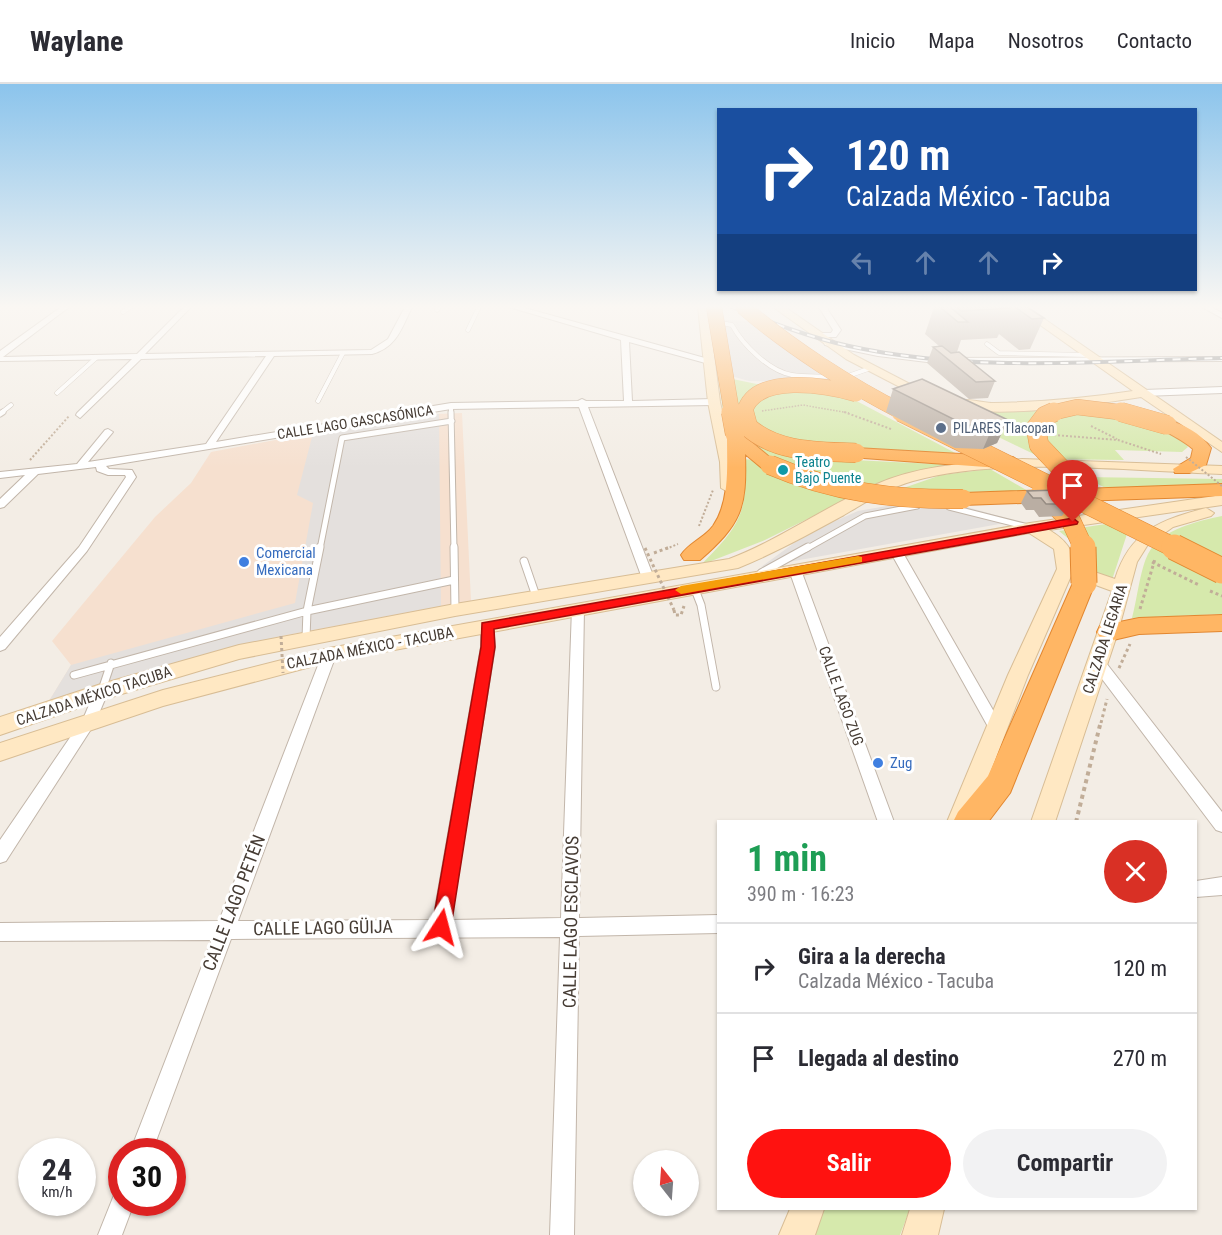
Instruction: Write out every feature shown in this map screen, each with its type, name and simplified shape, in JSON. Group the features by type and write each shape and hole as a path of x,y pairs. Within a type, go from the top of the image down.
{"highway":[{"path":"689,546 720,531 733,506 737,488 736,438 723,361"},
{"path":"818,361 915,419 1222,571"},
{"path":"837,361 862,377 1028,463 1074,482 1222,555"},
{"path":"915,419 855,394 814,385 772,388 753,397 745,407 743,416 746,425 767,441 794,447 1028,463"},
{"path":"1074,482 1037,441 1036,428 1046,415 1068,408 1103,408 1174,422 1202,448 1199,461 1184,463"},
{"path":"736,438 771,465 809,482 855,494 910,501 1222,490"},
{"path":"971,820 999,783 1084,583 1088,562 1086,548 1073,522 1059,507 1031,484 981,452"},
{"path":"1109,632 1139,626 1222,623"}],"main road":[{"path":"858,361 920,393 970,407 1093,400 1144,393"},
{"path":"1097,361 1144,393 1174,422"},
{"path":"648,578 679,564 689,546 722,515 729,481 709,362"},
{"path":"1093,400 1174,422 1222,448"},
{"name":"CALZADA MÉXICO - TACUBA","path":"188,667 239,652 306,638 455,610 732,564 768,550 882,488 910,477 947,470 1028,463 1184,463 1222,470"},
{"name":"CALZADA MÉXICO - TACUBA","path":"90,719 234,676 329,655 578,608 1030,528 1222,500"},
{"name":"CALZADA LEGARIA","path":"1044,820 1109,632 1130,562 1141,543 1167,524 1222,509"},
{"path":"960,820 996,728 1066,568 1067,558 1063,548 1055,540 1030,528"},
{"path":"1066,568 1122,588"},
{"name":"CALZADA MÉXICO TACUBA","path":"0,726 101,692 188,667"},
{"name":"CALZADA MÉXICO TACUBA","path":"0,752 90,719"},
{"path":"797,1235 807,1210"},
{"path":"920,1235 927,1210"}],"street":[{"path":"80,415 133,361"},
{"path":"209,446 267,361"},
{"path":"626,361 628,402"},
{"path":"704,361 709,362"},
{"path":"1144,393 1222,390"},
{"path":"582,402 648,578"},
{"name":"CALLE LAGO GASCASÓNICA","path":"0,475 101,464 451,406 582,402 714,402"},
{"path":"79,467 108,432"},
{"path":"0,646 82,549 131,477 128,472 108,472 101,469 101,464"},
{"path":"0,505 34,472"},
{"path":"897,553 996,728"},
{"name":"CALLE LAGO ZUG","path":"795,570 885,820"},
{"name":"CALLE LAGO ESCLAVOS","path":"562,1235 578,608"},
{"path":"441,927 488,647 487,626"},
{"name":"CALLE LAGO PETÉN","path":"146,1138 329,655"},
{"path":"1098,663 1222,825"},
{"path":"0,855 90,719 101,692"},
{"path":"1197,889 1222,886"},
{"name":"CALLE LAGO GÜIJA","path":"0,932 441,927 571,928 717,924"},
{"path":"110,1235 117,1216"}],"lane":[{"path":"57,393 93,361"},
{"path":"318,402 339,361"},
{"path":"765,361 785,373 835,377 858,375 871,368"},
{"path":"0,414 11,405"},
{"path":"451,406 455,610"},
{"path":"306,638 308,611 342,438 452,421"},
{"path":"755,576 865,516 918,505 961,509 1030,528"},
{"path":"524,561 536,596"},
{"path":"75,675 111,663 308,611 454,580"},
{"path":"694,587 700,605 716,687"},
{"path":"101,692 111,663"}],"path":[{"path":"19,473 67,416 80,415"},
{"path":"1184,463 1222,486"},
{"path":"693,532 700,526 713,489"},
{"path":"648,542 652,553 689,546"},
{"path":"645,548 675,615 681,615 682,606"},
{"path":"1077,820 1112,681 1139,626 1140,606 1152,562 1159,554"},
{"path":"1152,562 1222,596"},
{"path":"281,636 283,673"}],"shaded area":[{"path":"728,361 808,361 839,382 749,381 731,376"},
{"path":"462,413 471,601 281,636 49,701 71,665 52,641 155,517 191,483 211,452 409,415"},
{"path":"439,414 441,606 281,636 49,701 71,665 295,603 313,503 297,495 313,433 409,415"},
{"path":"898,504 960,505 1016,521 761,567 808,533 858,511"}],"green space":[{"path":"718,376 785,390 849,397 961,456 792,444 723,411"},
{"path":"920,399 1055,408 1137,417 1183,440 1188,447 1182,452 1115,450 1124,460 1044,459"},
{"path":"754,443 853,460 956,465 868,489 765,540 701,565 724,541 738,519 744,494 743,459 755,460 763,452"},
{"path":"990,469 1028,491 889,493 941,475"},
{"path":"1083,477 1222,479 1222,486 1112,491"},
{"path":"1222,516 1222,614 1132,618 1143,568 1154,545 1181,527"},
{"path":"1106,524 1127,534 1112,580 1081,569 1070,540 1059,531"},
{"path":"820,1210 910,1210 900,1235 809,1235"}],"building":[{"path":"950,361 970,361 995,381 976,382"},
{"path":"922,379 1008,420 993,426 965,425 893,389"},
{"path":"1058,490 1070,504 1046,504 1041,498 1033,498 1027,491"}],"railway":[{"path":"958,361 1035,363 1146,361"}],"slow traffic":[{"path":"681,590 858,559"}],"place":[{"name":"PILARES Tlacopan","path":"941,428"},
{"name":"Teatro Bajo Puente","path":"783,470"},
{"name":"Comercial Mexicana","path":"244,562"},
{"name":"Zug","path":"878,763"}],"route":[{"path":"441,927 488,647 487,626 694,587 1073,522"}]}
